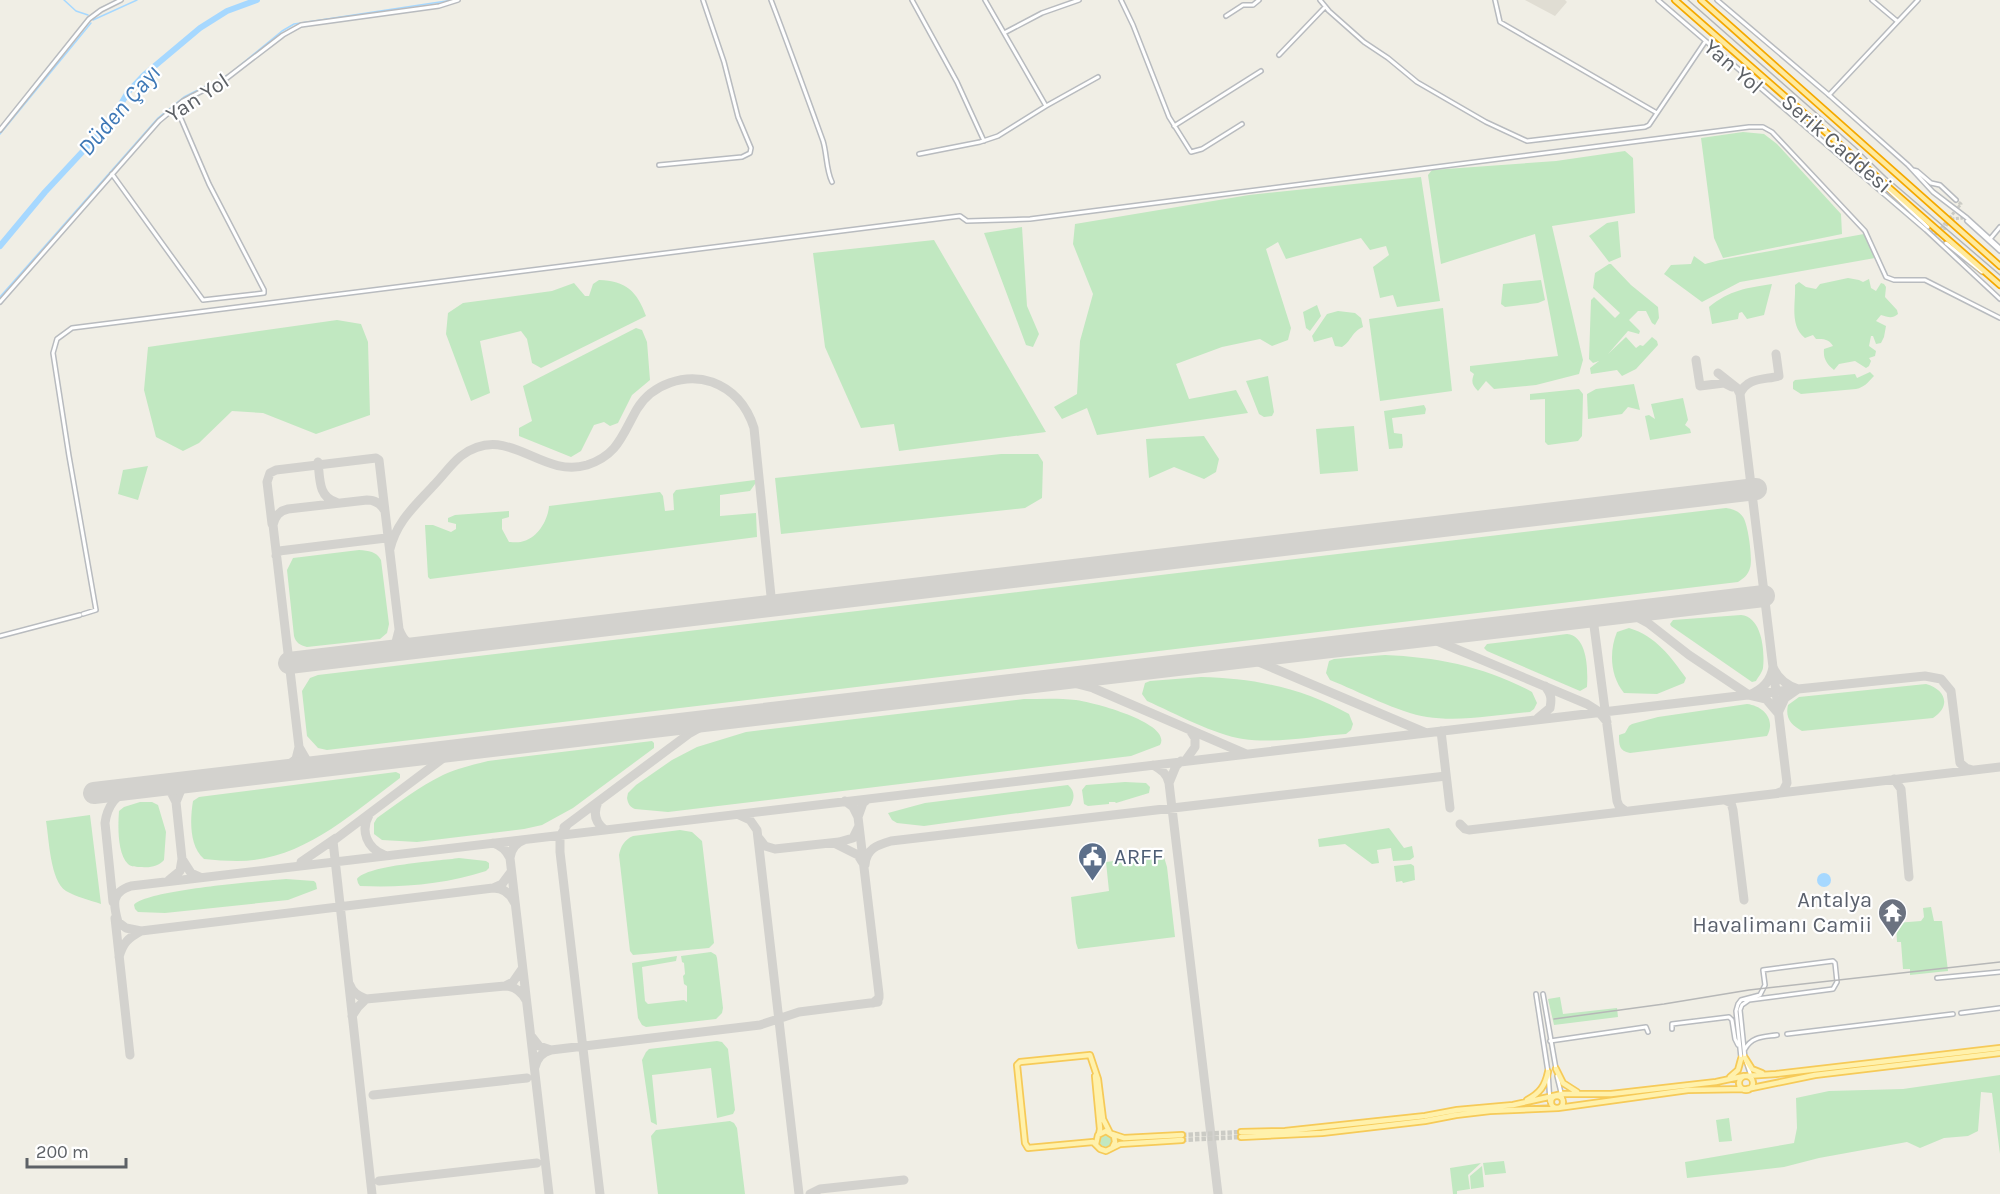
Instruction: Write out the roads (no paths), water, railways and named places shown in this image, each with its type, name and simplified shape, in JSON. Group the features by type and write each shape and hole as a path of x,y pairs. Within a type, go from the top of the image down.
{"highway":[{"name":"Serik Caddesi","path":"1675,0 2000,285"},
{"name":"Serik Caddesi","path":"1701,0 2000,266"}],"main road":[{"path":"2000,1048 1611,1094 1559,1095 1550,1100 1513,1105 1241,1135 1322,1133 1480,1112 1558,1108 1681,1091 1747,1089 1815,1075 2000,1053"},
{"path":"1099,1134 1103,1131 1111,1133 1124,1138 1182,1137 1120,1144 1112,1148 1103,1150 1092,1142 1028,1148 1025,1146 1016,1066 1020,1062 1088,1054 1092,1057 1103,1119 1111,1133 1115,1139 1112,1148"},
{"path":"1716,1082 1735,1074 1743,1058 1755,1071 1776,1074"},
{"path":"1556,1069 1567,1087 1585,1095"},
{"path":"1513,1105 1540,1092 1548,1072"},
{"path":"1096,1073 1094,1079 1100,1129 1096,1144"},
{"path":"1745,1077 1752,1086 1747,1089 1741,1088 1745,1077"},
{"path":"1558,1108 1563,1101 1559,1095"},
{"path":"1550,1100 1554,1107 1558,1108"}],"street":[{"path":"0,130 89,19 100,9 121,0"},
{"name":"Yan Yol","path":"0,302 159,121 176,107 227,78 283,34 296,27 439,6 458,0"},
{"path":"659,165 742,157 750,153 751,148 738,117 724,62 703,0"},
{"path":"771,0 825,148 832,182"},
{"path":"912,0 957,82 984,141"},
{"path":"985,0 1046,106"},
{"path":"1004,33 1042,13 1079,0"},
{"path":"1121,0 1162,100 1174,126 1191,152 1208,146 1242,124"},
{"path":"1227,16 1243,5 1253,5 1259,0"},
{"path":"1320,0 1324,7 1364,42 1417,82 1486,122 1527,141 1645,128 1705,42"},
{"path":"1495,0 1500,22 1657,113"},
{"name":"Yan Yol","path":"1658,0 1926,230 2000,298"},
{"name":"Yan Yol","path":"1717,0 1829,95 2000,249"},
{"path":"1872,0 1897,21"},
{"path":"1829,95 1918,0"},
{"path":"1279,55 1324,7"},
{"path":"1174,126 1261,71"},
{"path":"919,154 999,136 1098,77"},
{"path":"112,174 203,300 264,293 259,279 209,184 176,107"},
{"path":"0,636 96,610 53,353 57,339 72,328 960,216 967,221 1030,219 1749,127 1763,127 1772,132 1865,231 1886,277 1894,280 1925,280 2000,318"},
{"path":"1913,170 1935,185 1940,185 1956,200"},
{"path":"1874,176 1928,227"},
{"path":"1932,190 1935,185"},
{"path":"1967,221 2000,249"},
{"path":"1990,238 2000,227"},
{"path":"1946,243 2000,285"},
{"path":"1742,1050 1740,1010 1743,1002 1833,989 1838,982 1835,963 1833,961 1763,970 1765,985 1760,995 1742,1000 1737,1007 1745,1077"},
{"path":"1936,978 2000,972"},
{"path":"1536,994 1550,1100"},
{"path":"1543,994 1559,1095"},
{"path":"1961,1013 2000,1008"},
{"path":"1787,1034 1953,1014"},
{"path":"1672,1029 1672,1024 1730,1017 1736,1040 1742,1050"},
{"path":"1550,1041 1646,1027 1648,1032"},
{"path":"1742,1050 1757,1038 1777,1035"},
{"path":"1743,1058 1745,1077"}],"water":[{"path":"1821,873 1827,873 1831,880 1827,887 1821,887 1817,883 1817,877"}],"waterway":[{"path":"64,0 76,11 88,15"},
{"path":"93,20 137,0"},
{"name":"Düden Çayı","path":"0,246 45,192 111,121 128,92 144,75 200,28 227,11 257,0"},
{"path":"232,72 282,31 294,24 453,0"},
{"path":"0,134 91,23"},
{"path":"0,297 158,118 184,97 228,75"}],"tunnel":[{"path":"1928,227 1936,234 1961,204 1956,200"},
{"path":"1946,243 1943,233 1951,219 1962,218 1967,221"},
{"path":"1182,1135 1241,1132"},
{"path":"1182,1140 1241,1137"}],"tram line":[{"path":"1688,0 1886,177 2000,275"},
{"path":"1554,1019 1749,990 2000,962"}],"place":[{"name":"ARFF","path":"1093,882"},
{"name":"Antalya Havalimanı Camii","path":"1893,938"}]}
